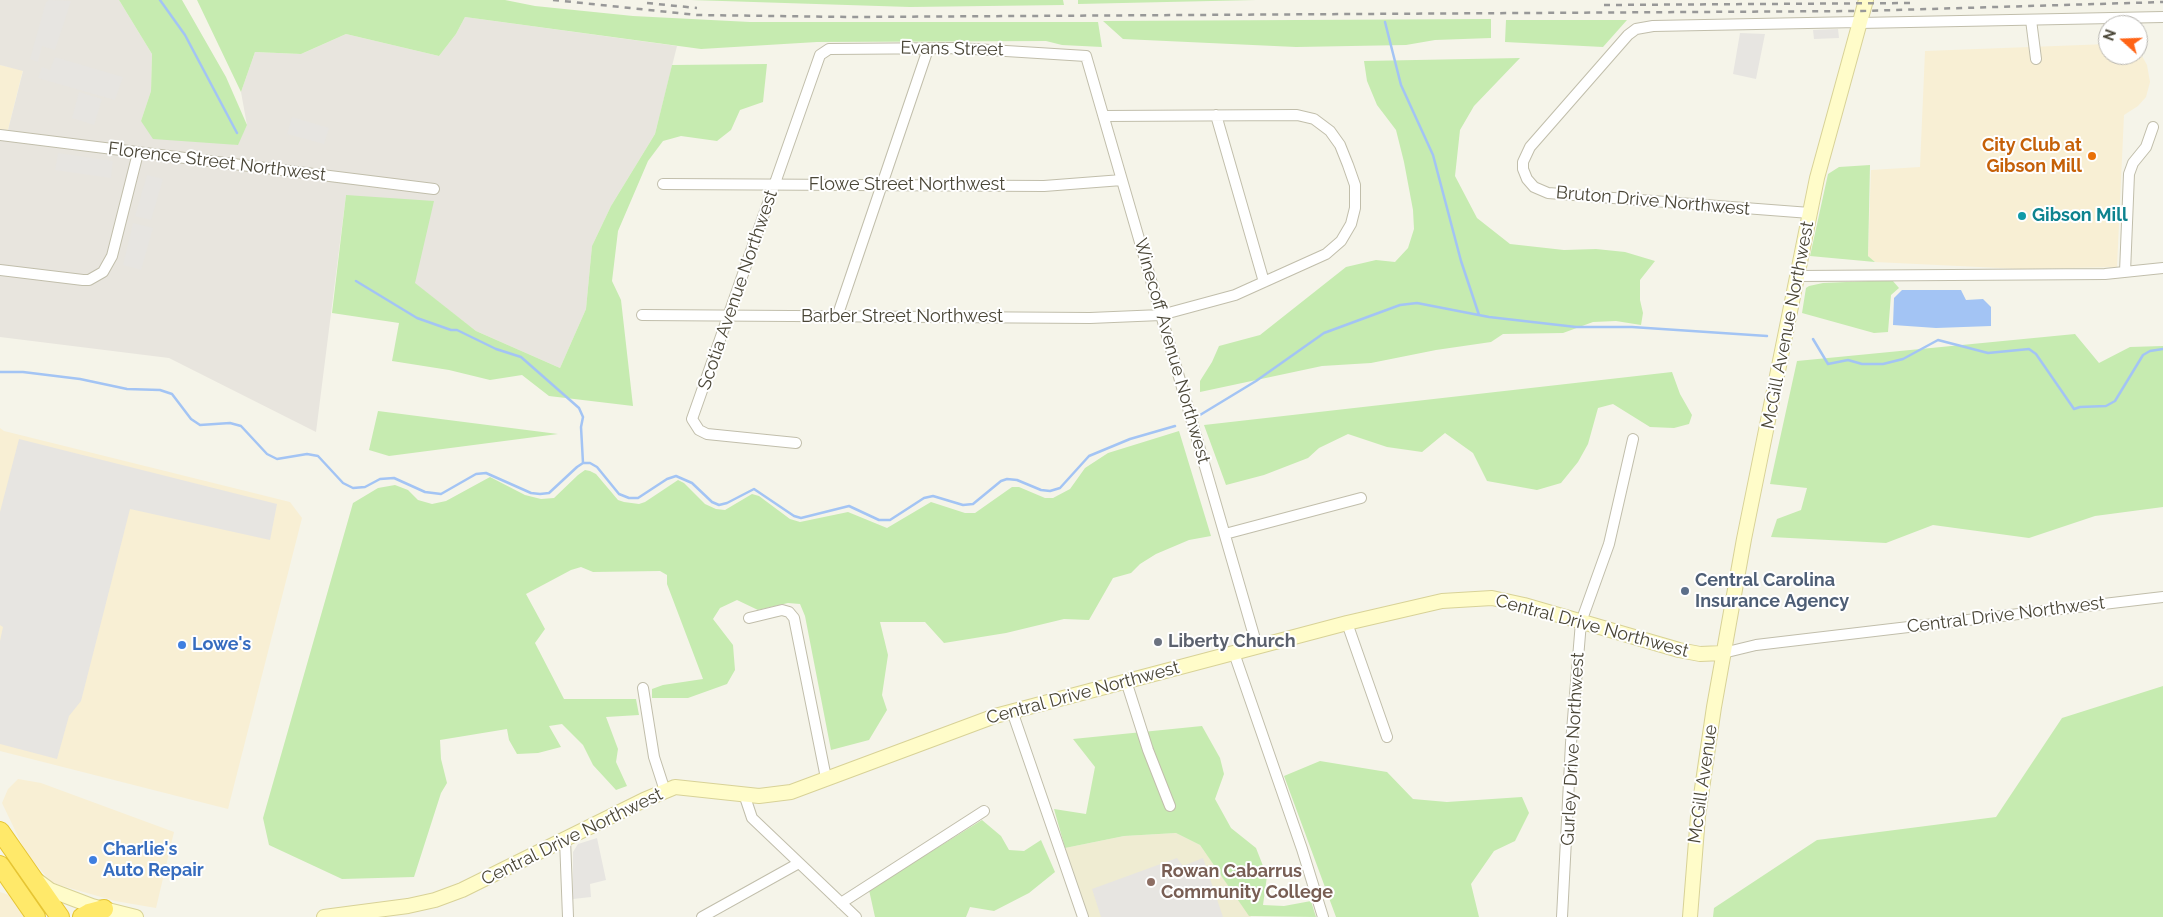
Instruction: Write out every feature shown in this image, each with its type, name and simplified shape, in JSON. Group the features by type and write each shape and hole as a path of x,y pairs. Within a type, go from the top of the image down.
{"highway":[{"path":"0,832 60,917"},
{"path":"0,864 8,886 36,917"},
{"path":"8,886 28,892 50,917"},
{"path":"82,917 88,913 104,909"}],"street":[{"name":"McGill Avenue Northwest","path":"1723,653 1796,276 1817,178 1866,0"},
{"name":"Bruton Drive Northwest","path":"1810,213 1548,193 1534,187 1527,179 1523,169 1523,162 1530,147 1628,35 1636,30 1653,26 2163,17"},
{"path":"2032,20 2036,59"},
{"name":"Evans Street","path":"820,55 829,49 988,48 1086,56"},
{"path":"838,317 928,49"},
{"name":"Scotia Avenue Northwest","path":"796,443 707,434 695,426 692,419 820,55"},
{"name":"Winecoff Avenue Northwest","path":"1086,56 1258,646"},
{"name":"Barber Street Northwest","path":"642,315 1090,318 1161,315 1235,295 1326,254 1341,241 1351,224 1355,208 1355,184 1340,145 1330,131 1314,119 1297,114 1104,116"},
{"path":"1216,115 1264,282"},
{"path":"2125,272 2129,174 2133,163 2150,141 2153,127"},
{"name":"Florence Street Northwest","path":"0,135 434,190"},
{"path":"0,270 83,280 89,280 104,272 112,256 138,153"},
{"name":"Flowe Street Northwest","path":"662,184 1044,186 1122,180"},
{"path":"1796,276 2125,272 2163,268"},
{"name":"Gurley Drive Northwest","path":"1562,917 1572,743 1582,622 1609,544 1633,440"},
{"path":"1225,534 1361,498"},
{"name":"Central Drive Northwest","path":"324,917 408,906 434,900 465,888 675,787 774,795 805,787 1012,711 1347,623 1442,601 1480,598 1524,604 1679,650 1700,654 1723,653 1747,646 2163,598"},
{"path":"750,618 782,610 789,612 794,618 826,778"},
{"path":"1347,623 1387,737"},
{"path":"1234,652 1302,850 1322,917"},
{"name":"McGill Avenue","path":"1690,917 1698,816 1723,653"},
{"path":"1126,681 1148,750 1170,806"},
{"path":"643,688 654,757 665,791"},
{"path":"1012,711 1083,917"},
{"path":"744,794 752,818 856,917"},
{"path":"841,903 984,812"},
{"path":"565,840 568,917"},
{"path":"702,917 798,863"},
{"path":"26,871 50,890 104,909 136,917"}],"shaded area":[{"path":"0,0 119,0 152,54 151,91 141,121 237,145 247,125 241,92 255,52 301,54 346,34 439,56 456,34 465,17 677,46 655,134 611,206 592,246 586,309 560,368 476,331 414,283 346,195 316,432 169,358 0,337 0,129 8,130 23,71 0,65"},
{"path":"49,0 71,1 55,50 42,46 38,62 30,59 46,2"},
{"path":"1838,29 1839,38 1814,39 1813,30"},
{"path":"1740,33 1765,34 1756,79 1733,74"},
{"path":"2098,44 2098,65 2147,65 2150,82 2146,97 2138,106 2124,115 2117,267 2021,269 1875,262 1868,256 1871,170 1920,167 1925,51"},
{"path":"55,57 123,77 115,100 38,78 42,67 50,70"},
{"path":"0,65 23,70 8,130 0,129"},
{"path":"79,92 102,99 94,125 72,118"},
{"path":"292,117 329,128 324,144 287,134"},
{"path":"58,153 113,161 111,178 55,170"},
{"path":"147,175 163,179 151,220 135,216"},
{"path":"133,223 153,228 141,270 123,265"},
{"path":"0,428 4,431 290,502 302,518 228,809 0,751"},
{"path":"19,439 277,504 270,540 130,509 81,701 69,716 57,759 0,744 0,641 3,627 0,625 0,512"},
{"path":"18,779 41,783 174,832 156,908 115,901 52,883 26,853 2,803 8,789"},
{"name":"Rowan Cabarrus Community College","path":"1176,833 1200,845 1251,917 1088,917 1065,848 1124,836"},
{"path":"597,838 606,880 590,884 591,897 573,899 573,852 578,844"},
{"path":"1177,858 1183,866 1203,858 1223,917 1101,917 1092,889"},
{"path":"0,892 9,895 25,917 0,917"}],"green space":[{"path":"119,0 182,0 226,77 247,125 238,145 153,139 141,121 151,91 152,54"},
{"path":"197,0 505,0 535,6 633,16 750,22 1098,22 1102,47 1062,45 1046,41 817,42 701,49 465,17 456,34 439,56 346,34 301,54 255,52 241,92"},
{"path":"691,0 1063,0 1064,5 910,7"},
{"path":"1078,0 1256,0 1078,4"},
{"path":"1491,19 1491,38 1435,40 1406,45 1296,47 1123,39 1103,21"},
{"path":"1506,20 1627,20 1603,47 1505,42"},
{"path":"1520,58 1474,106 1460,130 1455,176 1477,218 1510,244 1564,250 1596,249 1625,252 1655,261 1640,280 1640,300 1643,313 1641,325 1616,321 1593,322 1563,333 1503,334 1491,342 1436,350 1371,363 1322,366 1200,392 1200,381 1219,346 1260,335 1346,267 1376,260 1395,262 1408,248 1414,229 1413,210 1404,162 1396,130 1377,105 1367,81 1364,61"},
{"path":"767,64 763,102 740,110 731,130 717,141 681,136 663,141 648,161 618,231 612,281 621,300 633,406 549,396 522,375 490,380 449,370 392,361 399,323 332,313 346,195 434,201 415,283 476,331 560,368 586,309 592,246 611,206 655,134 672,65"},
{"path":"1870,165 1868,256 1875,262 1810,256 1828,174 1839,167"},
{"path":"1892,280 1899,288 1891,295 1888,332 1874,333 1802,313 1806,288 1809,286 1823,283"},
{"path":"2075,334 2099,363 2130,347 2163,346 2163,507 2095,516 2029,538 1933,525 1886,543 1771,537 1777,519 1801,510 1807,488 1770,484 1797,361"},
{"path":"1672,372 1680,394 1692,415 1689,424 1674,428 1650,427 1613,404 1598,408 1588,444 1578,462 1561,483 1537,490 1487,481 1473,453 1445,433 1422,452 1387,447 1348,434 1319,448 1308,458 1264,475 1226,485 1204,425"},
{"path":"378,411 558,434 389,456 369,450"},
{"path":"1179,431 1211,536 1189,540 1156,554 1140,564 1131,573 1113,578 1089,620 1064,619 1006,633 944,643 925,622 880,622 888,655 882,695 887,710 869,740 831,750 805,616 800,604 788,603 758,610 737,600 720,608 713,619 733,645 735,670 727,684 688,698 652,698 652,689 663,685 703,679 667,584 667,575 660,571 593,572 581,567 571,570 526,594 545,629 535,643 564,699 636,699 639,715 606,717 618,749 616,762 627,786 616,790 593,765 583,745 562,724 549,726 561,747 538,753 517,754 509,740 507,729 440,740 441,759 447,783 441,793 414,877 342,879 269,845 263,818 353,503 378,488 395,485 408,490 418,500 432,504 446,501 490,477 525,495 541,499 554,498 585,470 596,474 618,500 624,502 639,504 645,502 678,480 684,483 705,504 716,509 725,510 752,494 759,496 790,519 800,522 848,512 887,528 931,502 965,513 975,513 1012,487 1019,487 1045,498 1053,498 1070,489 1085,468 1108,453"},
{"path":"2163,686 2163,917 1713,917 1714,908 1817,840 1996,817 2062,718"},
{"path":"1202,726 1220,758 1224,774 1215,799 1231,828 1256,848 1267,876 1263,905 1284,906 1311,901 1316,917 1249,916 1200,845 1176,833 1124,836 1065,848 1054,809 1086,814 1095,767 1073,739"},
{"path":"1320,761 1387,772 1413,799 1447,802 1522,797 1529,813 1515,841 1494,851 1471,884 1479,917 1336,917 1284,776"},
{"path":"982,820 1001,836 1009,850 1024,851 1041,840 1055,872 1029,893 994,911 970,907 966,917 875,917 869,890"}],"water":[{"path":"1902,290 1961,290 1966,300 1983,299 1991,307 1991,326 1936,328 1893,325 1894,298"}],"waterway":[{"path":"160,0 185,35 237,133"},
{"path":"1385,22 1401,85 1433,155 1461,261 1479,315"},
{"path":"356,281 417,318 451,330 457,330 496,349 521,357 579,408 583,417 581,427 583,463"},
{"path":"1200,415 1256,381 1324,333 1400,305 1417,303 1489,317 1576,327 1632,327 1767,336"},
{"path":"1813,339 1828,364 1848,360 1862,364 1883,364 1903,359 1938,340 1988,353 2029,349 2036,354 2074,409 2106,406 2115,401 2143,355 2150,351 2163,349"},
{"path":"0,372 23,372 80,379 127,389 160,390 172,394 191,419 200,425 230,423 241,426 267,454 277,459 307,454 318,456 343,483 353,488 365,487 380,479 394,478 425,492 441,494 476,474 486,473 531,493 540,494 549,493 577,467 583,463 590,463 597,467 619,494 629,498 638,498 667,479 676,476 692,483 712,502 719,505 727,503 754,489 794,516 801,518 849,506 879,520 890,520 924,498 933,496 963,505 973,504 1001,481 1007,479 1017,480 1041,490 1050,491 1060,488 1089,456 1130,439 1175,426"}],"railway":[{"path":"553,0 697,15 850,17 1862,11 2163,2"},
{"path":"647,3 697,8"},
{"path":"1604,5 1914,3"}],"place":[{"name":"City Club at Gibson Mill","path":"2092,156"},
{"name":"Gibson Mill","path":"2022,216"},
{"name":"Central Carolina Insurance Agency","path":"1685,591"},
{"name":"Liberty Church","path":"1158,642"},
{"name":"Lowe's","path":"182,645"},
{"name":"Charlie's Auto Repair","path":"93,860"},
{"name":"Rowan Cabarrus Community College","path":"1151,882"}]}
